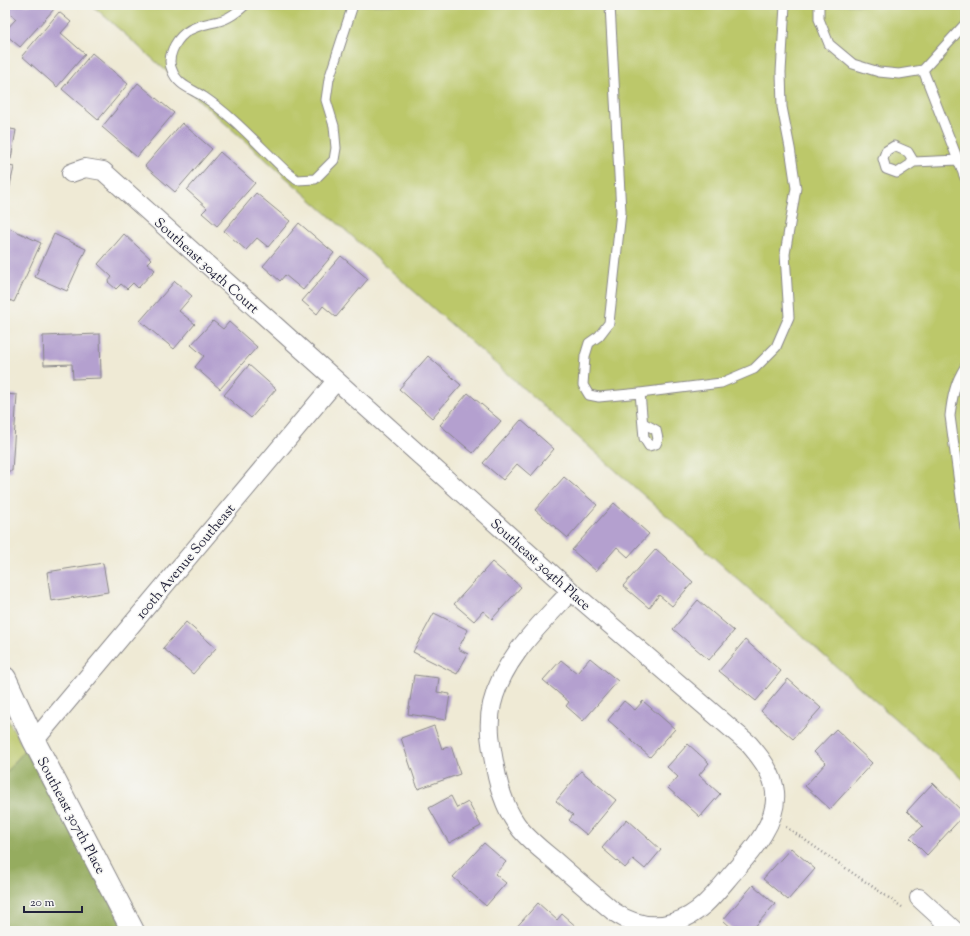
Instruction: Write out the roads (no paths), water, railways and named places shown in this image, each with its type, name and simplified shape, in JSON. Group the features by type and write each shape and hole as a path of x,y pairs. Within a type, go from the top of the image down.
{"street":[{"name":"Southeast 304th Court","path":"72,174 85,168 103,171 336,381"},
{"name":"Southeast 304th Place","path":"336,381 571,591 749,744 765,764 774,785 775,801 765,831 745,859 711,898 698,910 685,918 674,922 651,925 638,924 622,917 595,896 528,838 514,820 503,797 496,774 490,740 492,704 500,679 531,635 571,591"},
{"name":"100th Avenue Southeast","path":"34,741 336,381"},
{"name":"Southeast 307th Place","path":"5,678 34,741 133,931"},
{"path":"919,898 955,931"}],"lane":[{"path":"245,5 221,21 200,25 186,32 176,43 170,58 171,70 181,84 204,97 228,116 297,180 315,179 334,160 336,148 334,126 326,100 329,79 353,5"},
{"path":"610,5 621,212 608,323 599,336 590,343 585,356 583,386 588,395 599,397 721,382 754,369 776,347 789,317 785,254 796,188 782,107 781,72 784,5"},
{"path":"819,5 819,19 829,44 853,64 880,72 899,74 923,70 965,24"},
{"path":"923,70 965,178"},
{"path":"914,162 958,160"},
{"path":"965,367 958,379 952,398 950,416 965,527"},
{"path":"640,393 643,423"}]}
